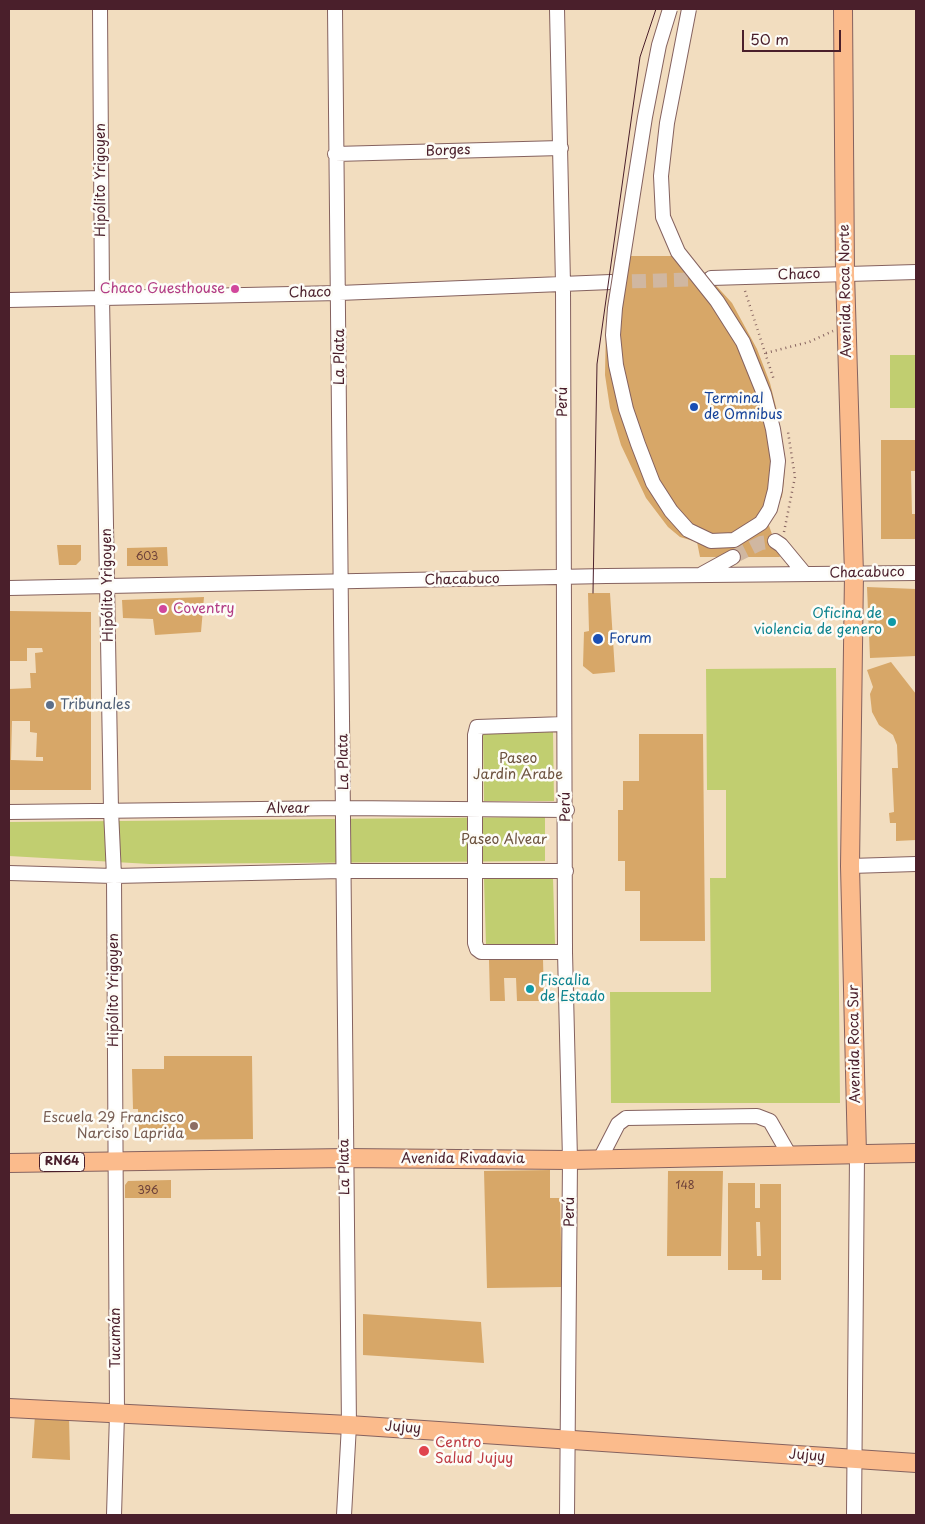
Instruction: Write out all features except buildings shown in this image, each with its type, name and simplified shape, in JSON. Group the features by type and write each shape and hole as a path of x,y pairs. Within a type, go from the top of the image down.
{"main road":[{"name":"Avenida Roca Norte","path":"843,9 845,273 854,574"},
{"name":"Avenida Roca Sur","path":"854,574 850,866 857,1154"},
{"name":"Avenida Rivadavia","path":"9,1163 345,1158 570,1160 916,1153"},
{"name":"Jujuy","path":"9,1408 349,1425 916,1463"}],"street":[{"name":"Hipólito Yrigoyen","path":"100,9 102,297 110,810 114,876 115,1161"},
{"name":"La Plata","path":"335,9 335,154 339,293 344,808 342,871 349,1425 344,1515"},
{"name":"Perú","path":"557,9 563,284 564,724 567,810 566,952 570,1160 567,1515"},
{"path":"670,9 660,45 645,117 615,308 613,335 616,365 626,409 653,483 688,530 711,541 734,540 761,523 770,509 775,490 778,461 773,429 764,394 743,342 717,301 678,252 663,217 661,176 666,132 689,9"},
{"name":"Borges","path":"335,154 561,148"},
{"name":"Chaco","path":"711,278 916,272"},
{"name":"Chaco","path":"9,300 339,293 611,282"},
{"path":"774,541 781,546 805,574"},
{"path":"699,575 733,557"},
{"name":"Chacabuco","path":"9,588 699,575 916,573"},
{"path":"564,724 477,727 475,735 476,871 477,949 481,952 566,952"},
{"name":"Alvear","path":"9,812 344,808 567,810"},
{"path":"850,866 916,864"},
{"path":"9,873 114,876 342,871 566,871"},
{"path":"600,1159 618,1124 626,1118 757,1116 770,1121 790,1156"},
{"name":"Avenida Roca Sur","path":"854,1515 857,1154"},
{"name":"Tucumán","path":"114,1515 116,1414 115,1161"}],"path":[{"path":"766,353 809,342 846,323"}],"green space":[{"path":"890,355 916,355 916,408 890,408"},
{"path":"836,668 840,1103 611,1103 610,992 711,992 710,878 726,878 726,790 707,790 706,669"},
{"name":"Paseo Jardin Arabe","path":"553,732 554,801 484,801 483,733"},
{"name":"Paseo Alvear","path":"545,817 545,861 150,864 9,856 9,822"},
{"path":"553,878 555,944 486,945 484,879"}],"tunnel":[{"path":"611,282 708,279"},
{"path":"733,557 761,543 775,541"}],"tram line":[{"path":"593,593 597,364 640,57 656,9"}],"place":[{"name":"Chaco Guesthouse","path":"235,289"},
{"name":"Terminal de Omnibus","path":"694,407"},
{"name":"Coventry","path":"163,609"},
{"name":"Oficina de violencia de genero","path":"892,622"},
{"name":"Forum","path":"598,639"},
{"name":"Tribunales","path":"50,705"},
{"name":"Fiscalia de Estado","path":"530,989"},
{"name":"Escuela 29 Francisco Narciso Laprida","path":"194,1126"},
{"name":"Centro Salud Jujuy","path":"424,1451"}]}
